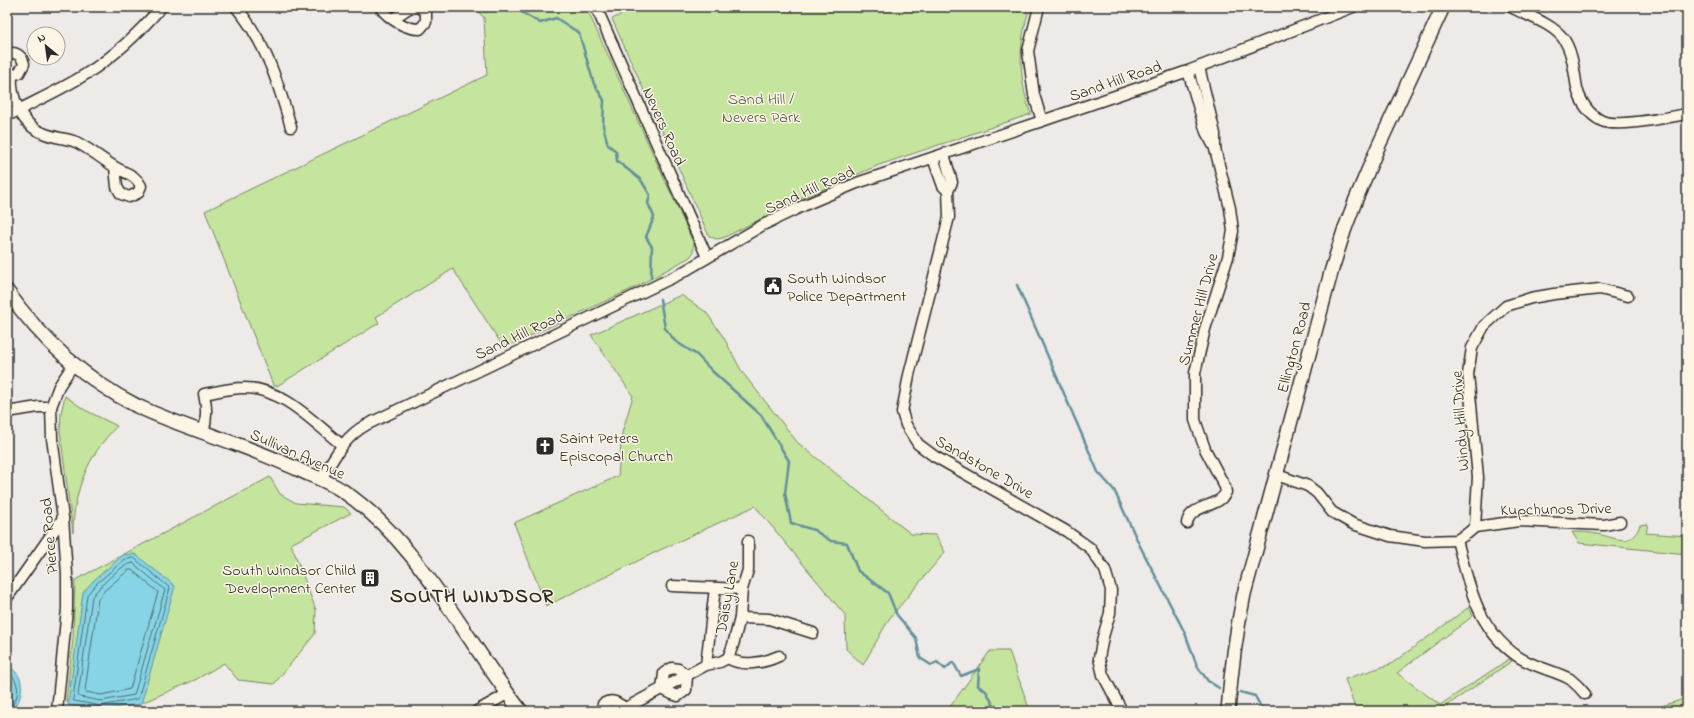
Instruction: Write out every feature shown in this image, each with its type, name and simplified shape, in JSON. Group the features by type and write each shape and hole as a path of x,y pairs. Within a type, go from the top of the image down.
{"main road":[{"name":"Ellington Road","path":"1228,711 1238,624 1332,268 1344,231 1376,153 1443,7"},
{"name":"Sullivan Avenue","path":"7,291 43,335 73,365 136,406 203,433 271,457 321,479 341,490 367,509 401,543 432,584 507,694 521,711"}],"street":[{"path":"7,116 85,75 106,60 147,24 161,7"},
{"path":"236,7 252,27 268,55 278,81 291,127"},
{"path":"380,7 393,19"},
{"name":"Nevers Road","path":"596,7 707,257"},
{"path":"1039,7 1028,51 1034,95 1042,121"},
{"name":"Sand Hill Road","path":"321,479 342,445 357,430 393,410 678,275 763,225 806,204 857,183 1188,71 1353,7"},
{"path":"1511,7 1548,26 1562,38 1570,52 1579,98 1589,111 1602,121 1621,124 1687,114"},
{"path":"7,54 16,53 22,57 24,64 21,70 9,74 19,109 33,128 42,133 75,142 100,156 115,167"},
{"name":"Summer Hill Drive","path":"1199,67 1215,134 1215,149"},
{"name":"Summer Hill Drive","path":"1187,523 1190,515 1221,499 1226,492 1225,487 1200,438 1195,420 1194,373 1205,329 1228,257 1233,231 1230,208 1215,149 1206,132 1188,71"},
{"name":"Sandstone Drive","path":"944,154 952,182 948,191 949,217 903,404 902,412 906,425 918,444 934,456 1066,531 1090,548 1105,570 1111,590 1110,613 1099,658 1103,675 1122,711"},
{"name":"Sandstone Drive","path":"933,158 943,186 948,191"},
{"name":"Windy Hill Drive","path":"1475,527 1478,478 1468,374 1472,348 1484,326 1506,306 1531,298 1600,289 1628,296"},
{"name":"Pierce Road","path":"57,711 67,609 67,574 63,518 52,438 51,407 59,386 73,365"},
{"path":"203,433 206,423 206,402 204,394 243,388 267,391 281,398 342,445"},
{"path":"7,412 38,407 51,407"},
{"path":"1277,475 1308,486 1317,493 1332,512 1353,524 1390,536 1425,541 1457,540 1468,586 1480,614 1497,637 1517,656 1571,680 1585,694"},
{"path":"7,598 63,518"},
{"name":"Kupchunos Drive","path":"1457,540 1475,527 1519,521 1604,525 1620,522"},
{"name":"Daisy Lane","path":"728,658 740,618 742,589 748,570 748,541"},
{"path":"672,586 742,589"},
{"path":"706,665 715,588"},
{"path":"740,618 769,619 813,633"},
{"path":"601,711 604,704 609,700 615,701 623,710 638,706 662,689 687,675 706,665 720,662 728,658 734,662 750,663 771,660 779,656"},
{"path":"662,689 664,673 669,669 675,668 687,675"},
{"path":"662,689 675,696 682,695 686,690 687,675"},
{"path":"477,711 507,694"}],"green space":[{"path":"474,7 586,7 694,244 693,253 690,257 636,287 504,348 453,269 376,317 379,323 277,386 273,385 205,211 487,75 484,18"},
{"name":"Sand Hill / Nevers Park","path":"637,7 1030,7 1023,34 1021,60 1024,87 1031,114 879,165 796,201 723,238 716,239 709,236 612,19"},
{"path":"681,295 706,312 724,338 742,372 798,443 911,534 935,535 945,552 889,619 863,665 846,649 845,615 755,506 660,550 546,606 514,523 618,476 622,433 633,396 591,335"},
{"path":"65,396 85,410 117,426 98,449 84,475 76,503 73,533 60,431 61,413"},
{"path":"270,477 280,494 296,503 344,507 351,513 291,544 316,610 315,634 274,684 238,680 224,663 197,679 137,705 66,702 73,639 75,580"},
{"path":"1648,524 1646,533 1687,536 1687,554 1579,543 1572,532 1591,533 1622,540 1632,537 1637,532 1640,525"},
{"path":"1469,607 1473,616 1397,673 1440,705 1509,659 1512,661 1446,706 1453,711 1356,711 1345,679 1391,664"},
{"path":"990,651 1009,651 1030,711 947,711"},
{"path":"1687,698 1687,711 1646,711"}],"water":[{"path":"135,554 175,586 141,704 100,710 68,705 83,593 93,581 123,555"},
{"path":"7,665 13,669 20,679 21,693 15,707 7,711"}],"waterway":[{"path":"513,7 540,23 556,18 579,33 594,84 604,100 603,126 608,145 616,151 617,161 641,180 650,195 648,203 654,217 646,237 652,247 651,278"},
{"path":"1017,285 1098,472 1114,490 1140,546 1185,633 1197,666 1208,681 1219,688"},
{"path":"660,299 665,328 675,341 697,355 712,371 761,415 789,461 785,493 791,523 814,530 831,541 847,543 858,571 888,593 897,615 916,638 920,658 931,665 937,662 945,669 953,662 961,676 979,669 978,686 986,691 995,708 992,711"},
{"path":"1240,692 1255,696 1263,711"}],"place":[{"name":"South Windsor Police Department","path":"773,286"},
{"name":"Saint Peters Episcopal Church","path":"545,446"},
{"name":"South Windsor Child Development Center","path":"370,578"}],"district":[{"name":"SOUTH WINDSOR","path":"472,595"}]}
